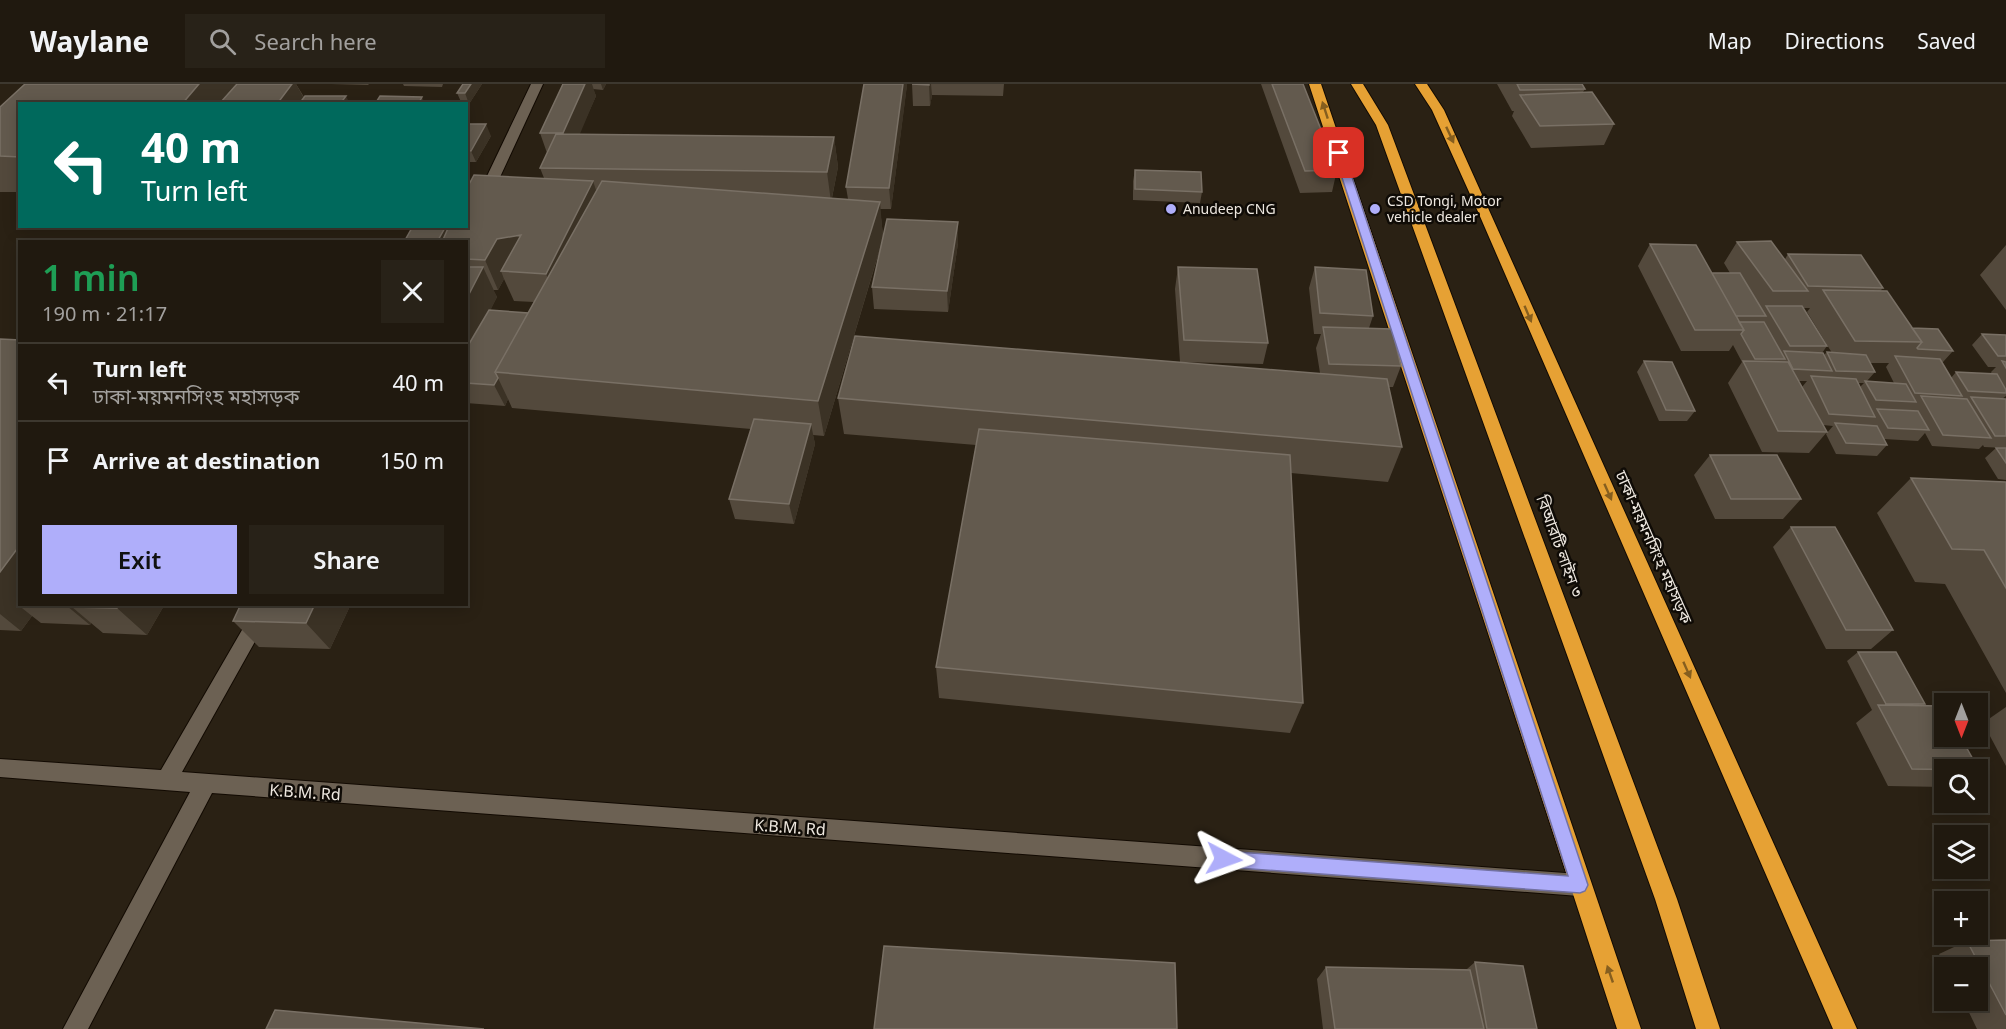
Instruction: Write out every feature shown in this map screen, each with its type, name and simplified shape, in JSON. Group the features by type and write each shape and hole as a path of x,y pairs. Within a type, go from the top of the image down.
{"highway":[{"path":"1315,84 1433,433 1629,1029"},
{"name":"বিআরটি লাইন ৩","path":"1356,84 1382,125 1662,888 1708,1029"},
{"name":"ঢাকা-ময়মনসিংহ মহাসড়ক","path":"1421,84 1438,110 1486,214 1845,1029"}],"street":[{"path":"465,240 537,84"},
{"path":"166,781 266,606"},
{"name":"K.B.M. Rd","path":"0,768 205,785 1580,885"},
{"path":"75,1029 205,785"}],"building":[{"path":"25,84 199,84 184,102 18,102 18,157 0,156 0,107"},
{"path":"237,84 292,84 278,102 221,102"},
{"path":"463,84 471,84 465,93 457,93"},
{"path":"563,84 585,84 563,133 540,133"},
{"path":"864,84 903,84 889,188 846,187"},
{"path":"1272,84 1303,84 1337,170 1305,171"},
{"path":"1517,84 1582,84 1585,89 1520,90"},
{"path":"1592,92 1614,124 1540,126 1520,95"},
{"path":"305,96 346,96 342,102 300,102"},
{"path":"380,96 422,97 419,102 376,102"},
{"path":"468,124 486,124 471,151 468,150"},
{"path":"556,134 834,137 827,172 540,168"},
{"path":"1135,170 1201,172 1202,192 1135,189"},
{"path":"474,175 593,181 546,274 501,271 521,235 497,239 485,260 468,259 468,240 443,240 448,228 468,228 468,186"},
{"path":"602,181 880,202 818,401 495,372"},
{"path":"887,219 958,222 947,291 872,287"},
{"path":"412,228 445,228 438,240 405,240"},
{"path":"1771,241 1808,291 1773,291 1737,242"},
{"path":"1650,244 1696,245 1744,330 1695,330"},
{"path":"1788,254 1861,255 1883,288 1808,286"},
{"path":"468,267 483,267 468,296"},
{"path":"1178,267 1257,269 1268,343 1184,340"},
{"path":"1315,267 1366,270 1373,316 1320,313"},
{"path":"1712,273 1740,273 1766,316 1736,316"},
{"path":"1823,290 1887,291 1922,342 1855,341"},
{"path":"1766,306 1802,306 1827,346 1790,346"},
{"path":"489,310 528,313 495,372 498,378 494,385 468,383 468,346"},
{"path":"1739,322 1764,322 1785,359 1755,359 1741,334 1744,330"},
{"path":"1323,327 1392,329 1401,366 1329,364"},
{"path":"1912,328 1938,329 1953,351 1918,349 1922,342"},
{"path":"1982,334 2006,335 2006,356 1998,356"},
{"path":"855,336 1387,379 1402,447 838,398"},
{"path":"0,339 18,340 18,548 0,572"},
{"path":"1784,351 1823,353 1832,371 1793,369"},
{"path":"1827,352 1866,355 1875,372 1836,371"},
{"path":"1895,356 1940,359 1962,396 1915,393"},
{"path":"1644,361 1672,362 1695,411 1666,410"},
{"path":"1743,361 1788,362 1827,432 1778,431"},
{"path":"1956,372 1997,374 2006,393 1968,391"},
{"path":"1811,376 1856,379 1875,417 1829,414"},
{"path":"1865,381 1906,384 1916,402 1876,400"},
{"path":"1921,396 1967,399 1991,438 1943,435"},
{"path":"1971,397 2006,399 2006,436 1995,436"},
{"path":"1877,409 1918,411 1929,430 1888,428"},
{"path":"754,419 811,424 789,504 729,499"},
{"path":"1835,423 1877,426 1887,445 1846,443"},
{"path":"979,429 1290,455 1303,703 936,667"},
{"path":"1996,448 2006,448 2006,463"},
{"path":"1710,455 1777,455 1801,499 1731,499"},
{"path":"1911,478 2006,482 2006,588 1984,550 1952,549"},
{"path":"1791,527 1835,527 1893,630 1846,630"},
{"path":"72,606 118,606 117,608"},
{"path":"240,606 314,606 306,623 233,621"},
{"path":"1858,652 1896,652 1925,704 1886,704"},
{"path":"1878,705 1934,706 1934,747 1966,747 1973,759 1934,759 1934,769 1912,769"},
{"path":"1988,940 2006,940 2006,1015 1988,981 1988,957 1975,957 1969,945 1988,945"},
{"path":"884,946 1175,963 1177,1029 874,1029"},
{"path":"1475,962 1523,966 1537,1029 1487,1029"},
{"path":"1326,967 1470,970 1484,1029 1335,1029"},
{"path":"275,1010 484,1029 266,1029"}],"place":[{"name":"Anudeep CNG","path":"1171,209"},
{"name":"CSD Tongi, Motor vehicle dealer","path":"1375,209"}],"route":[{"path":"1224,859 1580,885 1339,153"}]}
